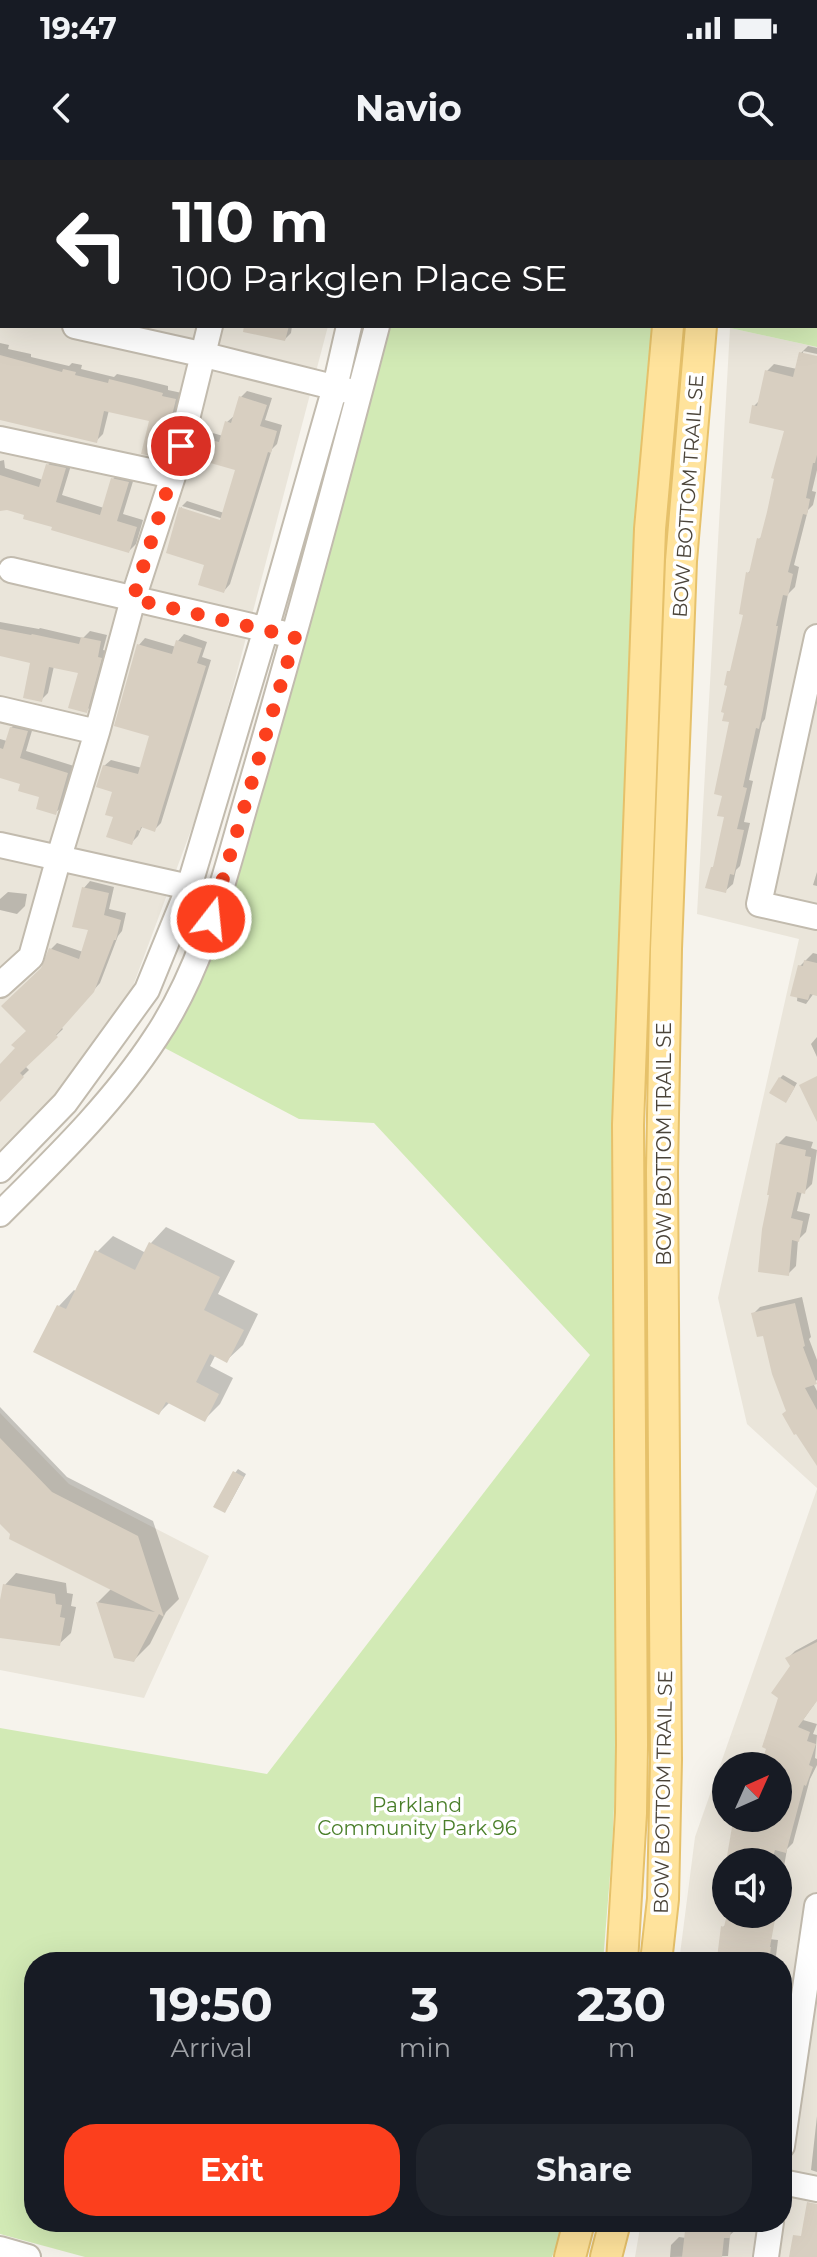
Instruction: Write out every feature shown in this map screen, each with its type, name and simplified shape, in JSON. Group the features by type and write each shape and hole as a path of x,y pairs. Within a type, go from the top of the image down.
{"main road":[{"name":"BOW BOTTOM TRAIL SE","path":"623,1952 632,1745 628,1125 650,529 668,328"},
{"name":"BOW BOTTOM TRAIL SE","path":"657,1952 663,1899 666,1760 662,1170 666,933 681,561 701,328"},
{"path":"570,2257 576,2232"},
{"path":"606,2257 612,2232"}],"street":[{"path":"84,328 359,394"},
{"path":"0,985 31,957 133,599 173,476 210,328"},
{"path":"0,1170 65,1103 147,990 189,887 266,629 335,387 349,328"},
{"path":"0,1214 64,1150 120,1086 157,1036 187,983 211,919 295,637 376,328"},
{"path":"0,439 173,476"},
{"path":"11,570 295,637"},
{"path":"817,637 759,904 817,917"},
{"path":"0,709 97,732"},
{"path":"0,845 189,887"},
{"path":"792,2077 817,1906"},
{"path":"792,2184 817,2189"},
{"path":"766,2257 770,2232"},
{"path":"0,2249 28,2257"}],"shaded area":[{"path":"0,328 327,328 206,790 130,994 58,1102 0,1156"},
{"path":"730,328 817,347 817,1488 747,1424 718,1298 799,939 697,914"},
{"path":"0,1413 69,1484 209,1556 144,1698 0,1670"},
{"path":"817,1489 817,2257 635,2257 639,2232 792,2232 792,1952 680,1952 695,1837 712,1789 712,1832 792,1832 792,1752 725,1752"}],"green space":[{"name":"Parkland Community Park 96","path":"387,328 652,328 636,559 617,982 615,1601 618,1719 604,1952 24,1952 24,2232 561,2232 552,2257 85,2257 0,2234 0,1728 267,1774 590,1355 374,1123 299,1119 161,1046 213,928 291,693"},
{"path":"730,328 817,328 817,347"}],"building":[{"path":"244,328 288,328 285,341 243,332"},
{"path":"799,352 817,356 817,455 806,498 810,499 807,515 803,514 788,572 793,574 788,596 783,595 776,626 763,710 743,787 747,788 737,829 744,830 734,875 730,874 726,893 705,888 724,817 717,816 722,796 714,794 729,722 722,721 727,686 724,685 743,615 739,614 746,572 749,573 757,538 760,539 774,479 771,478 784,431 749,423 752,405 757,406 765,370 793,377"},
{"path":"0,355 62,372 63,369 76,372 75,375 108,383 109,379 133,385 176,399 162,458 141,454 149,421 104,411 97,443 0,420"},
{"path":"239,396 267,405 260,426 277,431 224,593 198,585 204,565 166,553 179,507 220,520 235,470 193,458 198,437 219,442 225,421 231,423"},
{"path":"46,464 66,468 56,502 100,515 111,478 129,482 117,521 137,527 129,553 51,530 52,527 23,519 24,515 0,511 0,475 39,487"},
{"path":"0,629 79,644 81,637 101,641 98,657 102,658 87,713 68,708 78,673 49,667 42,702 23,698 30,663 0,656"},
{"path":"176,640 202,648 197,663 206,666 155,832 141,827 132,845 106,837 113,817 105,815 112,792 96,787 103,765 138,774 149,736 114,726 137,644 172,654"},
{"path":"10,727 28,731 20,758 68,773 56,815 36,809 39,797 18,791 20,784 0,778 0,748 3,749"},
{"path":"82,887 109,893 104,915 121,920 116,940 94,992 56,1035 58,1037 20,1073 24,1077 0,1102 0,1064 15,1048 11,1045 26,1031 1,1006 41,968 49,948 79,959 88,930 72,927"},
{"path":"804,960 817,963 817,996 810,994 808,1000 790,996 798,965 803,966"},
{"path":"817,1076 817,1122 799,1085"},
{"path":"779,1077 795,1087 786,1103 769,1093"},
{"path":"776,1143 806,1150 805,1156 811,1157 805,1194 797,1192 791,1218 803,1221 799,1242 792,1240 789,1276 758,1272"},
{"path":"149,1242 220,1277 204,1310 244,1330 227,1363 210,1354 196,1382 219,1394 205,1422 166,1402 159,1415 33,1352 57,1305 66,1309 95,1250 135,1270"},
{"path":"795,1303 803,1347 817,1384 805,1388 817,1410 817,1466 782,1414 786,1411 772,1374 763,1336 757,1337 751,1313"},
{"path":"0,1438 52,1492 138,1536 164,1617 159,1614 134,1662 114,1658 96,1602 155,1612 9,1539 10,1534 0,1524"},
{"path":"233,1471 244,1477 225,1513 213,1507"},
{"path":"3,1584 55,1594 56,1604 62,1605 60,1617 65,1618 60,1646 0,1638"},
{"path":"817,1642 817,1701 798,1727 810,1732 807,1741 816,1744 809,1765 813,1767 804,1785 792,1830 792,1752 765,1752 766,1749 762,1747 778,1698 771,1693 790,1666 785,1658"},
{"path":"731,1832 792,1832 787,1848 728,1848"},
{"path":"721,1928 773,1928 770,1952 718,1952"},
{"path":"807,2202 817,2204 817,2257 789,2257 793,2235 801,2236"},
{"path":"685,2232 731,2232 730,2238 724,2238 722,2257 682,2257"}],"route":[{"path":"181,446 133,599 295,637 211,919"}]}
